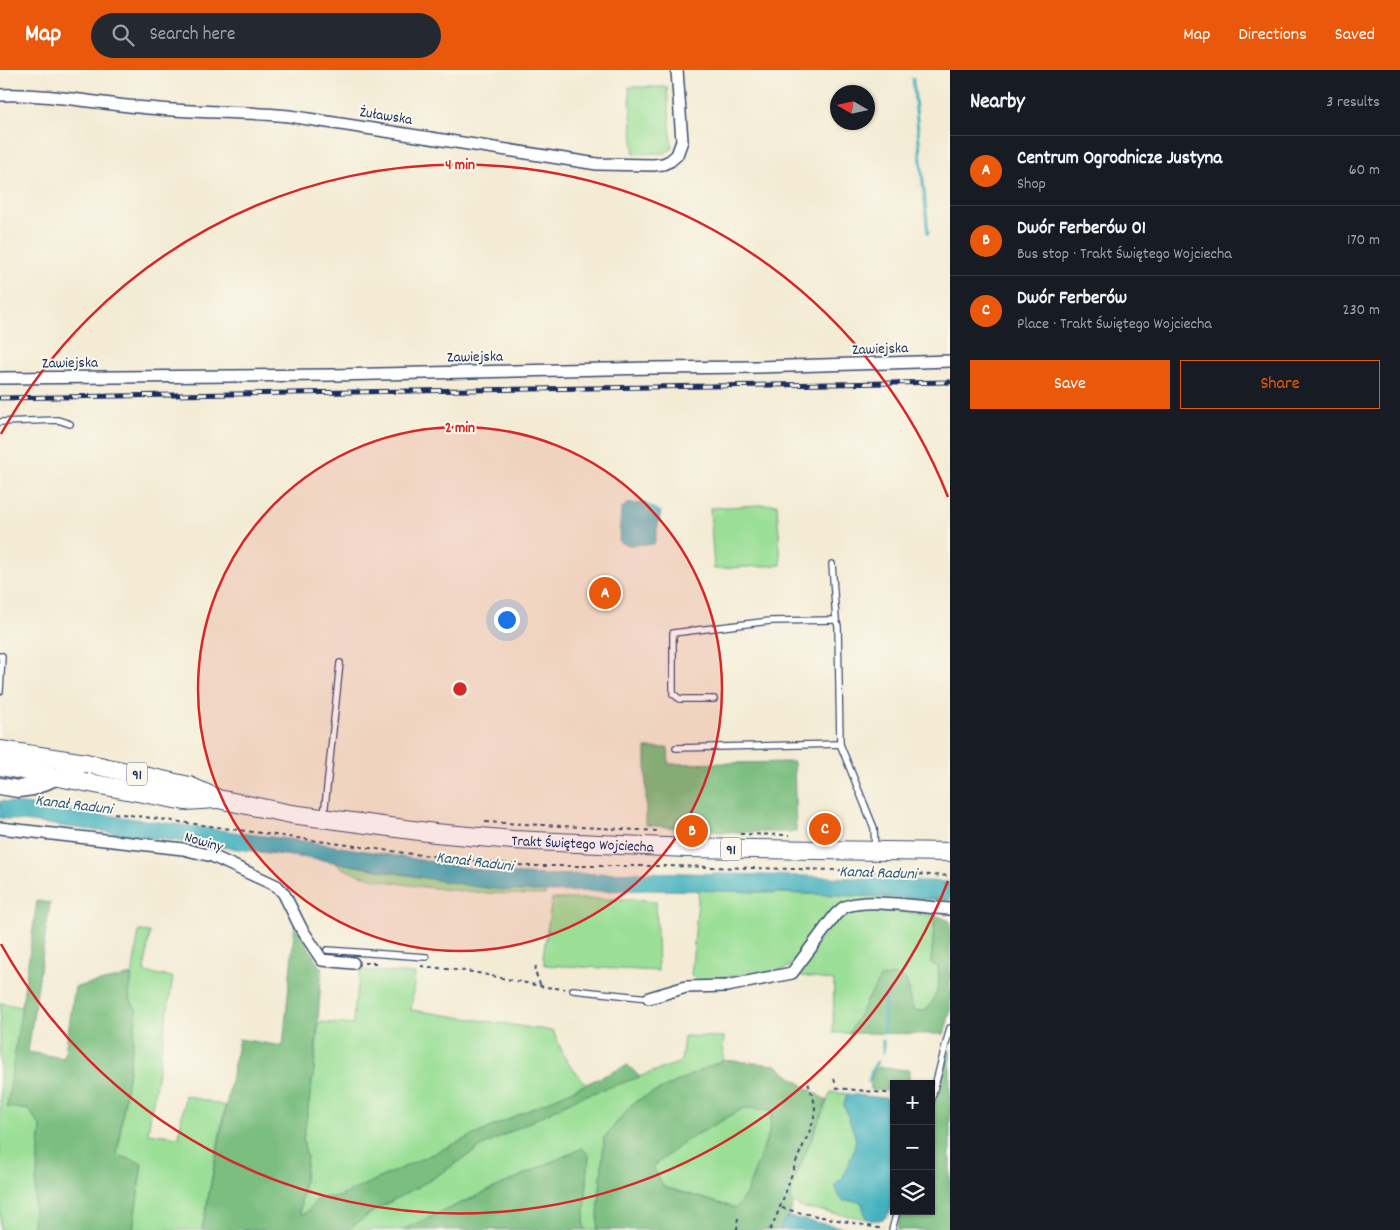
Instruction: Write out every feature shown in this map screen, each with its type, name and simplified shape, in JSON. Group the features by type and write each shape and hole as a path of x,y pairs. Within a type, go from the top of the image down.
{"main road":[{"name":"Trakt Świętego Wojciecha","path":"0,750 86,763 188,786 218,799 291,814 435,833 513,840 687,848 950,852"},
{"path":"0,786 26,789 59,777 86,763"},
{"name":"Trakt Świętego Wojciecha","path":"0,766 185,801 218,799"}],"street":[{"name":"Żuławska","path":"0,95 60,97 162,110 262,113 597,164 653,165 670,161 677,155 682,142 677,70"},
{"name":"Zawiejska","path":"0,378 758,367 950,362"},
{"name":"Nowiny","path":"0,828 183,849 212,856 277,886 284,894 301,928 322,960 340,956 353,963"},
{"path":"649,998 686,987 727,986 792,973 836,914 844,907 852,904 874,903 950,909"}],"lane":[{"path":"0,422 58,420 70,424"},
{"path":"832,564 838,626 840,744 874,828 875,851"},
{"path":"714,699 680,699 673,694 673,633 770,621 836,620"},
{"path":"0,656 2,656 0,691"},
{"path":"324,818 340,663"},
{"path":"676,748 840,744"},
{"path":"327,950 340,956 426,957"},
{"path":"573,990 649,998"},
{"path":"935,1086 950,1028"},
{"path":"891,1230 896,1215"}],"path":[{"path":"482,822 662,832"},
{"path":"734,834 780,833 797,836"},
{"path":"353,963 356,965 361,962 381,963"},
{"path":"418,966 473,972 541,986 573,990"},
{"path":"536,966 535,972 541,986"},
{"path":"834,1079 837,1088 890,1094"},
{"path":"770,1230 782,1208 795,1164 815,1110 814,1099 807,1080"},
{"path":"782,1208 891,1230"},
{"path":"737,1230 738,1217"}],"green space":[{"path":"629,87 667,87 672,148 666,153 634,154"},
{"path":"777,504 781,565 714,569 710,508"},
{"path":"646,748 668,748 669,764 794,762 796,832 721,832 646,825"},
{"path":"334,862 466,884 546,892 545,895 499,894 402,884 349,871"},
{"path":"699,890 950,900 950,905 841,903 830,912 795,964 780,971 698,980 691,976"},
{"path":"552,899 632,899 656,901 658,971 545,965 543,956"},
{"path":"37,901 50,903 28,1052 64,1058 75,987 132,975 129,996 137,1012 117,1155 142,1163 133,1230 32,1230 41,1127 29,1110 7,1107"},
{"path":"854,908 935,915 931,963 938,966 939,979 936,994 927,1010 915,1011 909,1002 910,990 867,1000 849,1033 833,1033 834,981 796,975 828,929 836,920"},
{"path":"935,915 950,921 950,1012 944,1034 849,1033 880,978 893,975 906,980 914,1011 927,1009 936,994 939,979 938,967 931,963"},
{"path":"295,923 319,966 322,968 314,1069 303,1141 307,1157 300,1211 302,1215 306,1213 318,1198 338,1197 628,1065 640,1077 578,1098 481,1147 432,1179 377,1209 347,1230 202,1230 239,1039 283,1046"},
{"path":"139,931 150,932 144,972 173,977 148,1133 179,1137 185,1095 225,1106 202,1230 133,1230 142,1163 117,1155 137,1012 129,996"},
{"path":"361,970 415,974 411,1010 553,1031 567,1062 586,1084 338,1197 318,1198 306,1213 302,1215 300,1211 307,1157 303,1141 319,1022 353,1025 354,1007"},
{"path":"0,1003 22,1007 8,1107 29,1110 41,1127 32,1230 0,1230"},
{"path":"684,1036 724,1037 723,1060 634,1102 604,1138 597,1230 585,1230 589,1155 582,1148 402,1230 347,1230 377,1209 432,1179 481,1147 504,1135 578,1098 681,1062"},
{"path":"950,1049 950,1230 897,1230 900,1215 935,1215 935,1100"},
{"path":"723,1060 776,1065 827,1101 791,1188 791,1201 793,1203 789,1217 784,1220 780,1230 597,1230 604,1138 634,1102","holes":["744,1108 772,1110 770,1130 746,1194 736,1208 664,1187 653,1167 684,1142"]},
{"path":"877,1067 909,1070 909,1080 890,1080 890,1091 870,1090 873,1072"},
{"path":"831,1092 847,1094 844,1105 856,1139 853,1153 843,1177 843,1201 862,1203 866,1219 799,1207 791,1201 791,1188"},
{"path":"744,1108 772,1110 770,1130 746,1194 736,1208 664,1187 653,1167 684,1142"},
{"path":"582,1148 589,1155 585,1230 402,1230"}],"water":[{"path":"645,503 661,512 654,544 629,545 619,542 621,509 627,504"},
{"path":"0,801 317,843 499,873 548,875 643,872 950,882 950,899 738,891 546,892 504,890 322,860 0,818"},
{"path":"847,1094 890,1099 890,1212 881,1220 866,1219 862,1203 843,1201 838,1195 835,1185 843,1177 853,1153 856,1139 844,1105"},
{"path":"789,1217 856,1230 780,1230 784,1220"}],"waterway":[{"path":"913,79 928,233"},
{"path":"884,1033 886,994"},
{"path":"883,1041 883,1053"},
{"path":"869,1082 872,1070 877,1062"}],"railway":[{"path":"0,398 950,382"}],"place":[{"name":"Centrum Ogrodnicze Justyna","path":"605,593"},
{"name":"Dwór Ferberów","path":"825,829"},
{"name":"Dwór Ferberów 01","path":"692,831"}],"water label":[{"name":"Kanał Raduni","path":"74,803"},
{"name":"Kanał Raduni","path":"475,860"},
{"name":"Kanał Raduni","path":"878,871"}]}
